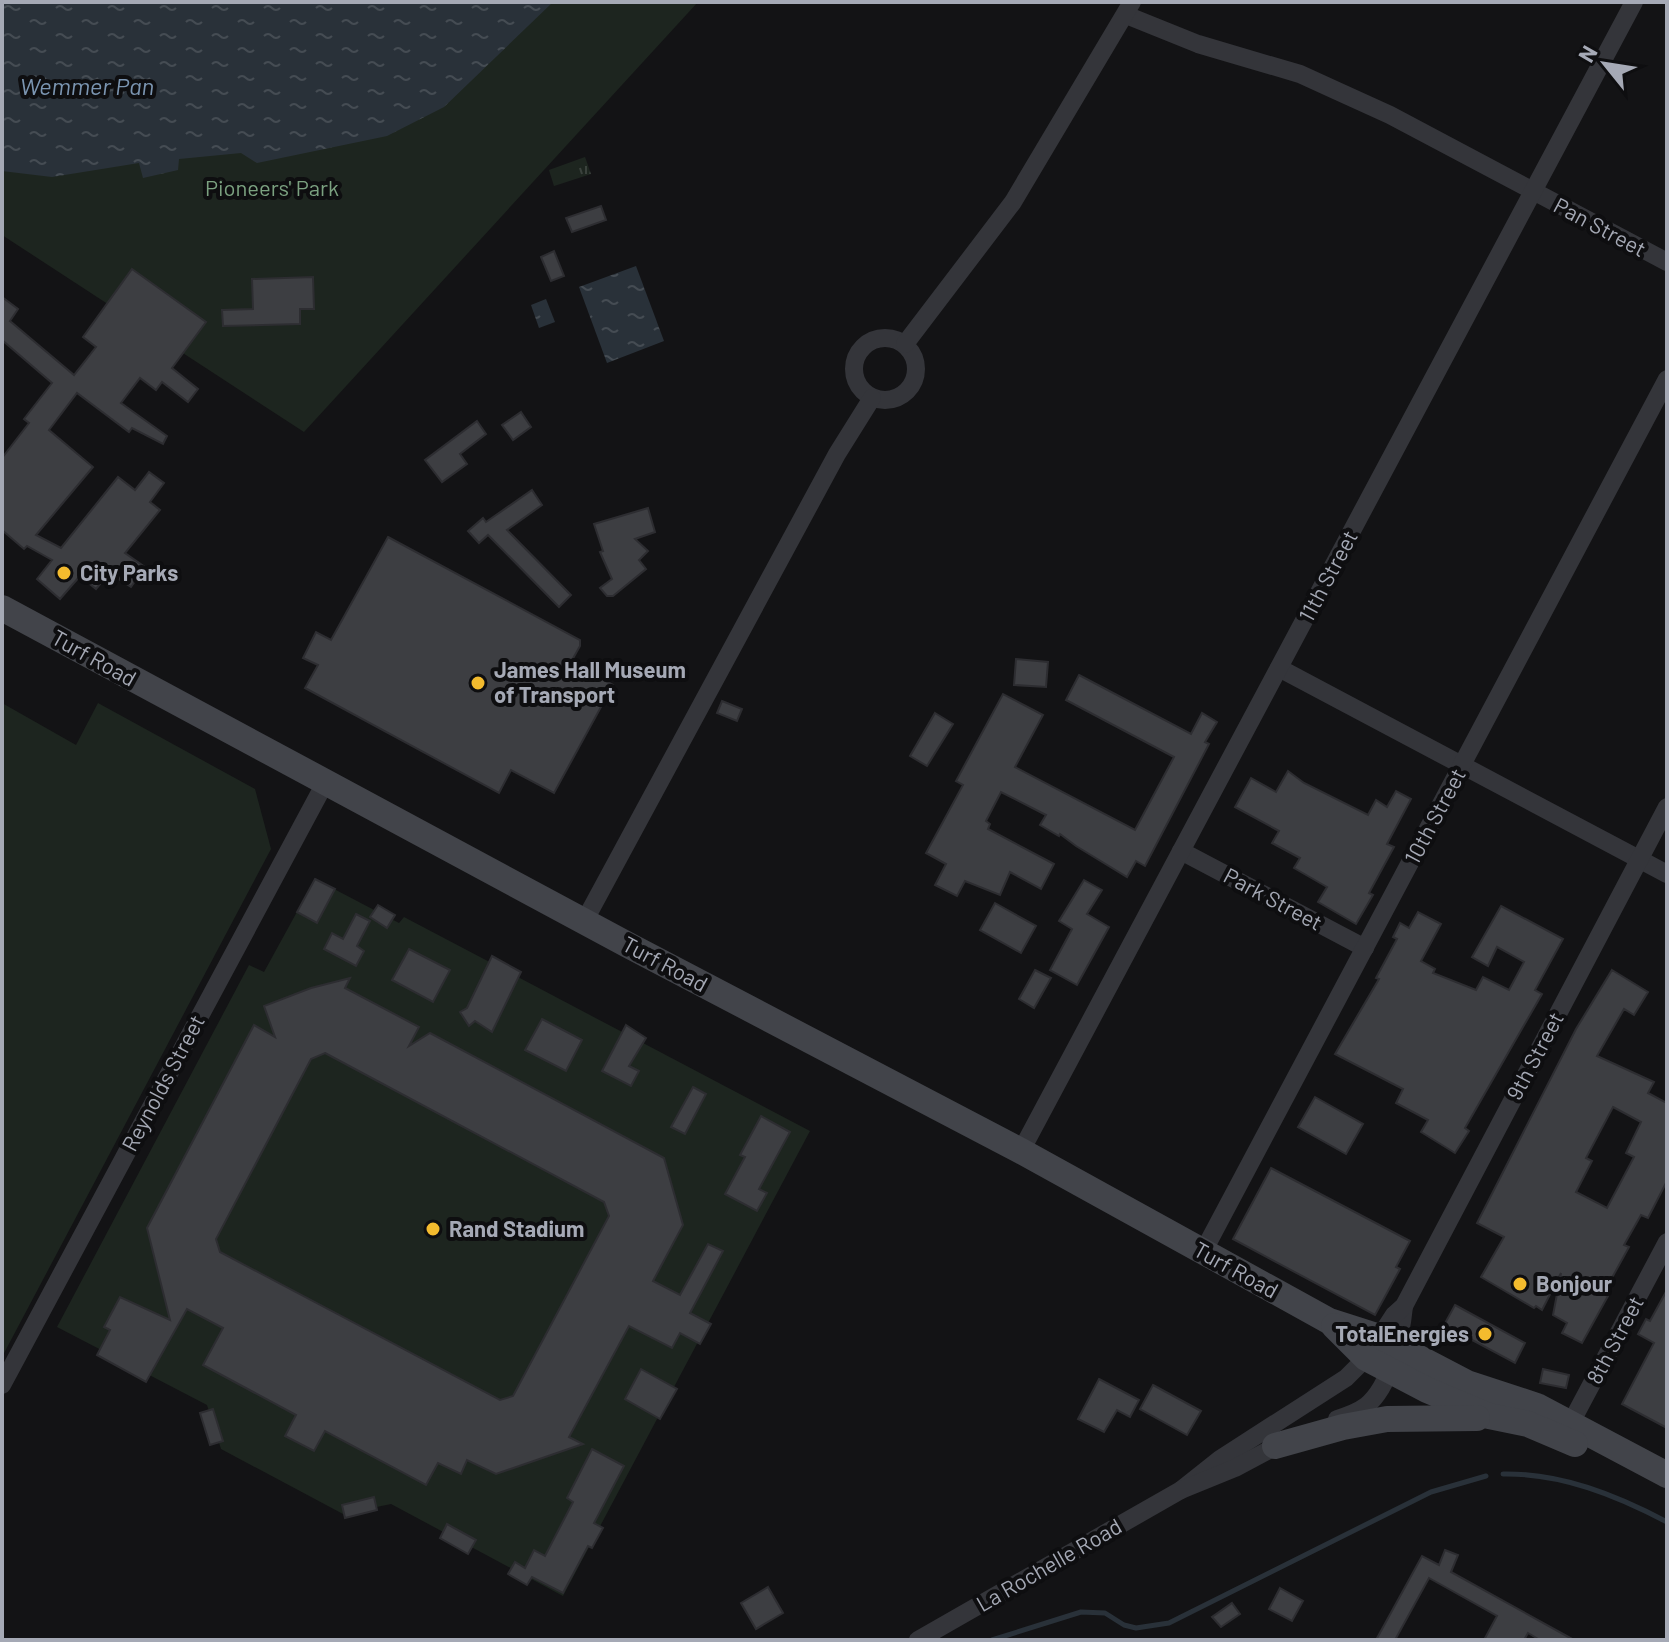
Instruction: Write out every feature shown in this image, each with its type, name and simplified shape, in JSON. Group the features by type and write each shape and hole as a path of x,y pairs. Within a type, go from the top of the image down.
{"main road":[{"name":"Turf Road","path":"2,608 628,945 1021,1151 1329,1321 1383,1353 1448,1400 1489,1416 1567,1431 1667,1475"},
{"name":"Turf Road","path":"1383,1353 1537,1406 1567,1431 1667,1495"},
{"path":"1275,1446 1343,1427 1387,1419 1489,1416"}],"street":[{"name":"11th Street","path":"1021,1151 1634,2"},
{"name":"Pan Street","path":"1129,8 1198,44 1300,74 1390,115 1667,262"},
{"path":"905,344 1013,202 1129,8"},
{"path":"879,338 897,339 905,344 917,367 913,384 900,397 891,400 872,398 856,379 854,370 858,354 870,341 879,338"},
{"name":"10th Street","path":"1203,1252 1667,379"},
{"path":"585,920 825,477 872,398"},
{"path":"1279,668 1667,874"},
{"name":"Reynolds Street","path":"2,1385 325,783"},
{"name":"9th Street","path":"1383,1353 1394,1315 1404,1306 1667,807"},
{"name":"Park Street","path":"1181,851 1365,948"},
{"name":"8th Street","path":"1567,1431 1667,1242"},
{"name":"La Rochelle Road","path":"918,1640 1181,1490 1235,1468 1275,1446 1365,1406 1374,1398 1383,1353"},
{"name":"La Rochelle Road","path":"1181,1490 1220,1459 1383,1353"}],"green space":[{"name":"Pioneers' Park","path":"2,2 698,2 304,432 2,235"},
{"path":"585,157 591,174 554,186 549,170"},
{"path":"2,703 76,745 98,703 255,789 271,849 2,1357"},
{"name":"Rand Stadium","path":"315,879 399,923 404,917 810,1131 563,1596 391,1504 343,1514 221,1449 207,1405 57,1327 249,965 264,972"}],"water":[{"name":"Wemmer Pan","path":"2,2 553,2 444,107 387,136 257,163 241,153 179,159 178,170 143,178 139,163 52,177 2,171"},
{"path":"636,266 664,341 607,363 579,287"},
{"path":"546,299 555,322 539,328 531,305"}],"building":[{"path":"601,206 606,220 572,232 566,218"},
{"path":"554,251 564,276 551,281 541,257"},
{"path":"132,269 206,322 172,368 198,389 188,402 162,382 156,390 140,378 121,403 167,436 163,444 132,428 129,432 77,393 49,430 93,467 36,535 61,548 118,477 135,490 149,472 164,483 150,502 160,510 125,553 145,567 131,587 109,573 96,589 80,576 60,599 37,579 52,560 27,546 24,549 2,530 2,458 29,423 24,419 52,383 2,340 2,297 18,309 10,321 74,375 96,347 83,337"},
{"path":"313,277 314,309 300,309 300,324 223,326 222,310 253,309 252,279"},
{"path":"521,412 531,427 513,440 502,425"},
{"path":"477,421 486,434 460,454 467,464 442,482 425,460"},
{"path":"532,490 542,505 507,530 571,595 559,607 488,535 479,543 468,531 483,518 486,522"},
{"path":"648,508 655,532 635,539 648,551 639,560 646,569 613,596 607,596 600,588 612,579 600,552 603,551 594,524"},
{"path":"388,537 580,640 571,662 613,685 554,793 511,770 499,793 305,688 318,665 303,658 316,632 331,640"},
{"path":"1016,659 1048,662 1046,687 1014,685"},
{"path":"1079,675 1191,734 1202,713 1217,722 1205,742 1209,744 1145,866 1136,861 1127,877 1060,834 1040,825 1046,815 1001,792 986,821 990,824 988,829 1054,864 1041,889 1010,872 1000,895 965,881 957,896 935,885 946,864 926,853 963,785 956,781 1003,694 1043,715 1015,767 1135,830 1174,757 1066,700"},
{"path":"722,701 742,709 737,721 717,713"},
{"path":"935,713 953,724 927,766 910,756"},
{"path":"1288,771 1304,783 1368,815 1376,800 1387,807 1396,791 1411,799 1387,844 1394,847 1369,893 1373,895 1356,924 1318,902 1327,887 1294,868 1300,858 1272,843 1279,831 1235,807 1251,778 1276,792"},
{"path":"315,879 335,889 317,923 297,912"},
{"path":"1084,880 1102,890 1087,914 1109,927 1077,985 1050,970 1072,929 1059,921"},
{"path":"995,903 1036,926 1021,953 980,930"},
{"path":"378,905 395,915 387,928 370,917"},
{"path":"1501,906 1563,939 1535,990 1542,994 1465,1128 1469,1131 1455,1153 1421,1132 1428,1120 1396,1103 1403,1089 1335,1054 1379,979 1376,978 1397,939 1393,937 1400,923 1409,928 1418,912 1441,924 1421,961 1435,969 1433,973 1476,990 1483,977 1509,990 1524,962 1497,947 1488,966 1472,957"},
{"path":"356,914 370,921 357,946 364,951 356,966 324,949 332,933 343,939"},
{"path":"409,949 450,970 433,1002 392,980"},
{"path":"492,956 521,972 492,1032 475,1021 469,1026 460,1012 467,1008"},
{"path":"1035,970 1051,978 1034,1008 1019,999"},
{"path":"1612,970 1648,992 1634,1015 1624,1009 1597,1056 1654,1082 1648,1093 1667,1103 1667,1181 1648,1218 1641,1215 1624,1245 1629,1247 1603,1294 1608,1296 1582,1343 1562,1333 1567,1323 1553,1315 1561,1273 1542,1310 1481,1277 1504,1237 1477,1223 1576,1029","holes":["1613,1107 1641,1122 1626,1153 1634,1157 1607,1208 1576,1192 1592,1161 1586,1158"]},
{"path":"350,978 345,988 419,1027 409,1046 430,1033 664,1158 683,1225 653,1281 680,1295 708,1244 723,1251 690,1313 711,1324 700,1344 680,1333 672,1348 629,1326 569,1437 583,1444 496,1474 467,1460 461,1474 438,1463 426,1485 325,1431 314,1451 285,1436 296,1415 203,1365 223,1328 187,1309 146,1382 97,1355 110,1330 104,1327 120,1297 170,1320 147,1228 254,1025 275,1037 264,1006 311,988","holes":["325,1053 604,1202 609,1216 513,1396 500,1400 220,1252 216,1239 311,1059"]},
{"path":"542,1019 582,1040 566,1071 525,1050"},
{"path":"626,1025 646,1038 629,1066 639,1071 631,1086 602,1071"},
{"path":"693,1087 706,1094 685,1134 671,1127"},
{"path":"1315,1097 1363,1124 1346,1154 1298,1127"},
{"path":"761,1116 790,1132 759,1189 767,1193 757,1211 725,1194 745,1157 740,1155"},
{"path":"1271,1168 1410,1241 1396,1267 1400,1269 1375,1315 1233,1239"},
{"path":"1667,1290 1667,1428 1622,1404 1654,1343 1638,1334 1646,1319 1650,1321"},
{"path":"1455,1305 1525,1343 1515,1363 1444,1325"},
{"path":"641,1369 677,1389 660,1419 625,1399"},
{"path":"1543,1369 1569,1375 1566,1388 1540,1383"},
{"path":"1099,1379 1139,1400 1130,1417 1117,1410 1104,1432 1078,1419"},
{"path":"1153,1385 1201,1411 1187,1435 1140,1409"},
{"path":"213,1409 223,1441 210,1445 200,1413"},
{"path":"592,1449 624,1466 594,1523 603,1528 592,1548 588,1546 563,1593 532,1577 527,1585 508,1574 515,1562 525,1568 534,1550 545,1556 573,1502 567,1498"},
{"path":"374,1497 377,1510 345,1518 342,1505"},
{"path":"447,1524 476,1540 468,1554 440,1538"},
{"path":"1445,1550 1458,1555 1451,1572 1574,1640 1540,1640 1528,1633 1524,1640 1484,1640 1497,1616 1429,1578 1395,1640 1376,1640 1422,1556 1439,1565"},
{"path":"768,1587 783,1613 756,1629 741,1603"},
{"path":"1280,1588 1303,1601 1292,1621 1269,1609"},
{"path":"1232,1603 1240,1614 1221,1627 1212,1617"}],"waterway":[{"path":"1503,1474 1546,1477 1588,1488 1667,1522"},
{"path":"992,1640 1081,1612 1105,1613 1124,1625 1136,1628 1169,1623 1431,1492 1486,1476"}],"place":[{"name":"City Parks","path":"64,573"},
{"name":"James Hall Museum of Transport","path":"478,683"},
{"name":"Rand Stadium","path":"433,1229"},
{"name":"Bonjour","path":"1520,1284"},
{"name":"TotalEnergies","path":"1485,1334"}]}
